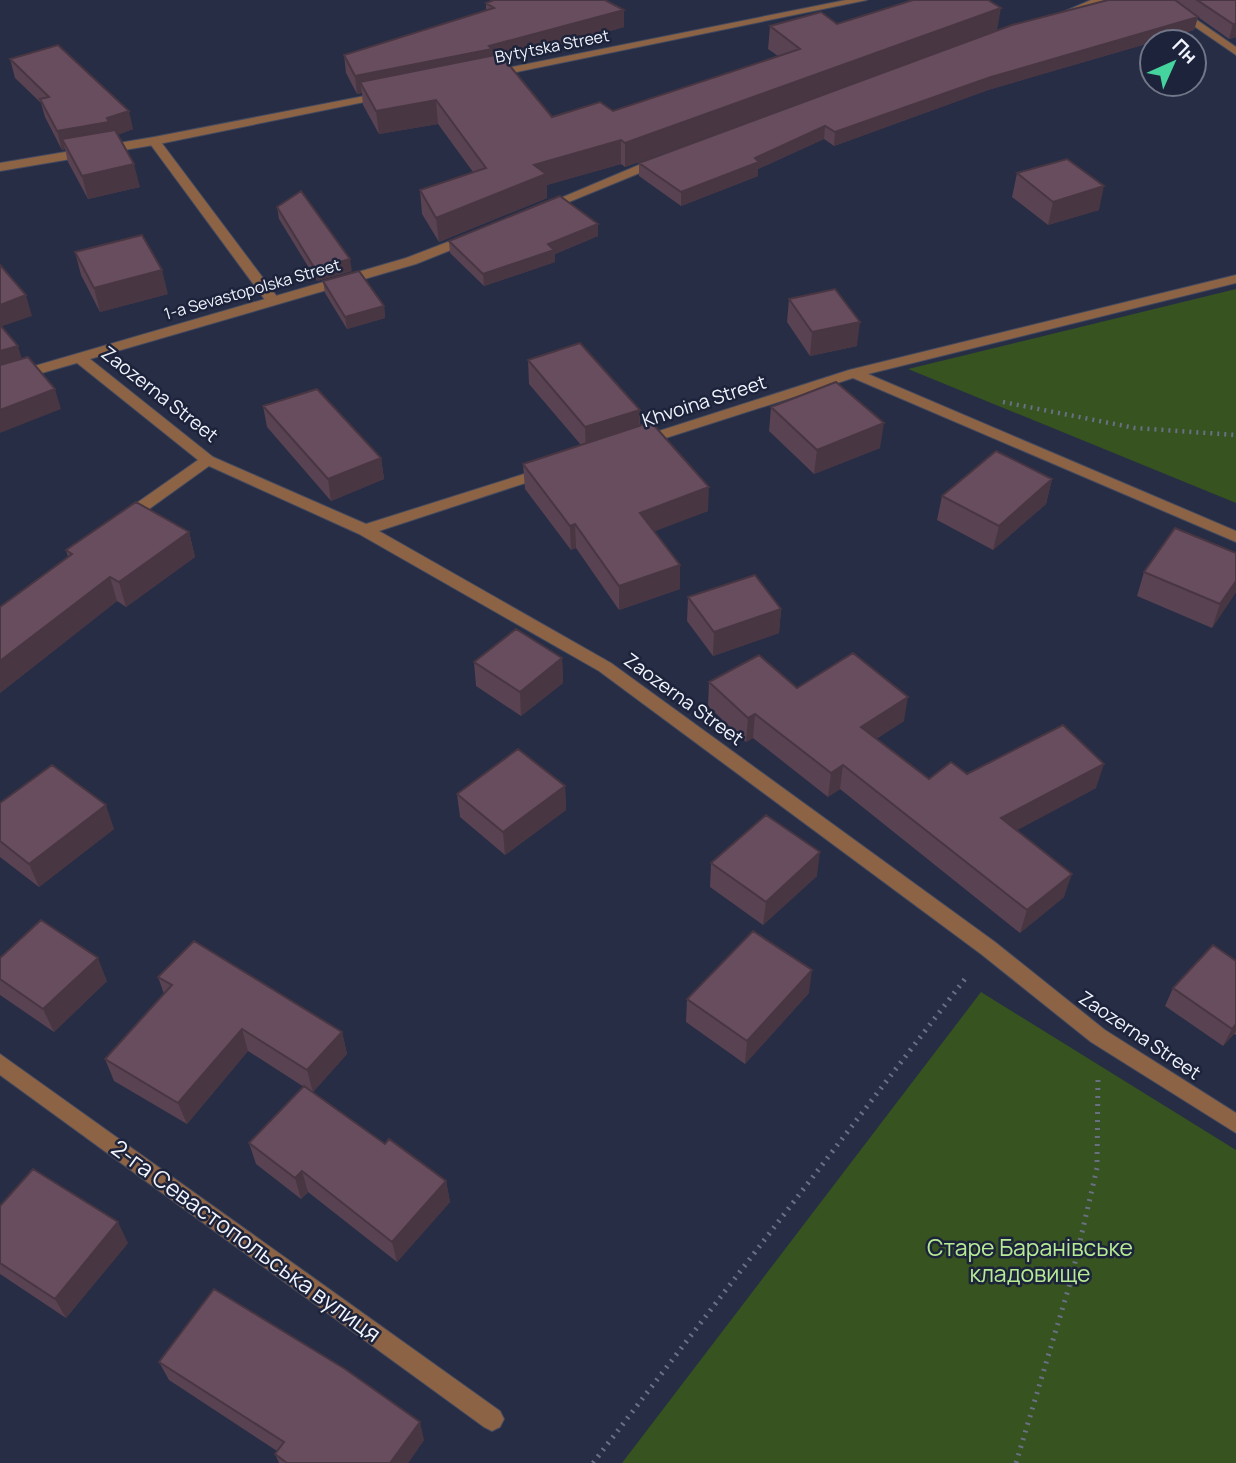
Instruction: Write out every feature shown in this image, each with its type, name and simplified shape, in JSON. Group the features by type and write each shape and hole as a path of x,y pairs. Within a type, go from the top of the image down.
{"street":[{"name":"Bytytska Street","path":"481,76 862,0"},
{"path":"1049,19 1101,0"},
{"path":"1161,0 1236,52"},
{"path":"0,167 154,141 399,92"},
{"path":"154,141 273,301"},
{"path":"536,211 673,155"},
{"name":"1-a Sevastopolska Street","path":"0,381 411,261 486,231"},
{"name":"Khvoina Street","path":"630,445 854,373 1236,279"},
{"name":"Zaozerna Street","path":"78,357 208,460 365,530 605,667 988,948 1098,1035 1236,1124"},
{"path":"854,373 1236,537"},
{"path":"110,530 208,460"},
{"path":"365,530 564,466"},
{"name":"2-га Севастопольська вулиця","path":"0,1063 492,1419"}],"path":[{"path":"1001,402 1135,428 1236,435"},
{"path":"593,1463 988,948"},
{"path":"1016,1463 1071,1280 1097,1168 1098,1035"}],"green space":[{"path":"1236,289 1236,503 908,369"},
{"name":"Старе Баранівське кладовище","path":"981,992 1236,1150 1236,1463 622,1463"}],"building":[{"path":"494,0 605,0 624,10 489,46 492,49 355,76 344,55 494,8 486,3"},
{"path":"913,0 988,0 1001,8 625,143 621,140 534,165 546,174 436,218 420,190 486,168 436,100 376,111 360,82 500,54 552,117 600,102 613,111 800,49 770,26 821,12 837,24"},
{"path":"1108,0 1175,0 1198,17 1160,28 1138,28 1138,34 991,77 835,132 825,126 755,158 759,162 681,192 639,163 1012,25"},
{"path":"1197,0 1236,0 1236,24 1233,24"},
{"path":"58,45 129,111 107,118 109,122 57,131 40,99 49,97 10,59"},
{"path":"115,130 134,164 82,176 62,139"},
{"path":"1067,159 1104,186 1053,202 1017,173"},
{"path":"301,191 350,259 315,269 277,207"},
{"path":"560,196 598,224 548,244 554,250 483,274 449,241"},
{"path":"142,235 162,270 94,288 75,252"},
{"path":"0,265 26,295 0,305"},
{"path":"359,271 384,306 345,317 323,281"},
{"path":"835,289 860,322 812,332 789,299"},
{"path":"0,325 18,346 0,351"},
{"path":"580,343 640,410 585,427 528,360"},
{"path":"28,357 55,389 0,410 0,365"},
{"path":"836,382 884,423 817,450 771,407"},
{"path":"317,389 381,458 328,479 263,406"},
{"path":"651,422 709,487 640,513 680,565 619,586 575,524 570,526 523,464"},
{"path":"996,451 1052,479 999,526 942,496"},
{"path":"136,502 189,532 119,582 110,577 0,661 0,607 72,554 66,550"},
{"path":"1175,528 1236,553 1236,581 1220,604 1144,572"},
{"path":"755,575 781,609 714,632 688,597"},
{"path":"516,629 562,658 520,692 474,662"},
{"path":"853,653 908,697 861,727 929,779 951,762 967,774 1063,725 1104,764 1001,818 1072,874 1027,910 843,765 831,773 755,714 748,718 709,682 759,655 797,688"},
{"path":"518,749 565,786 503,832 457,794"},
{"path":"52,765 106,805 29,864 0,841 0,803"},
{"path":"766,815 820,852 766,902 711,863"},
{"path":"41,920 98,958 43,1009 0,979 0,958"},
{"path":"753,931 812,970 747,1041 687,999"},
{"path":"194,941 342,1032 307,1070 242,1029 178,1103 105,1059 172,985 158,977"},
{"path":"1213,945 1236,961 1236,1024 1232,1029 1173,988"},
{"path":"304,1086 385,1144 389,1139 446,1181 392,1242 302,1171 295,1178 249,1143"},
{"path":"33,1169 118,1222 55,1299 0,1263 0,1206"},
{"path":"214,1289 345,1369 420,1422 390,1463 287,1463 275,1454 284,1442 159,1362"}]}
